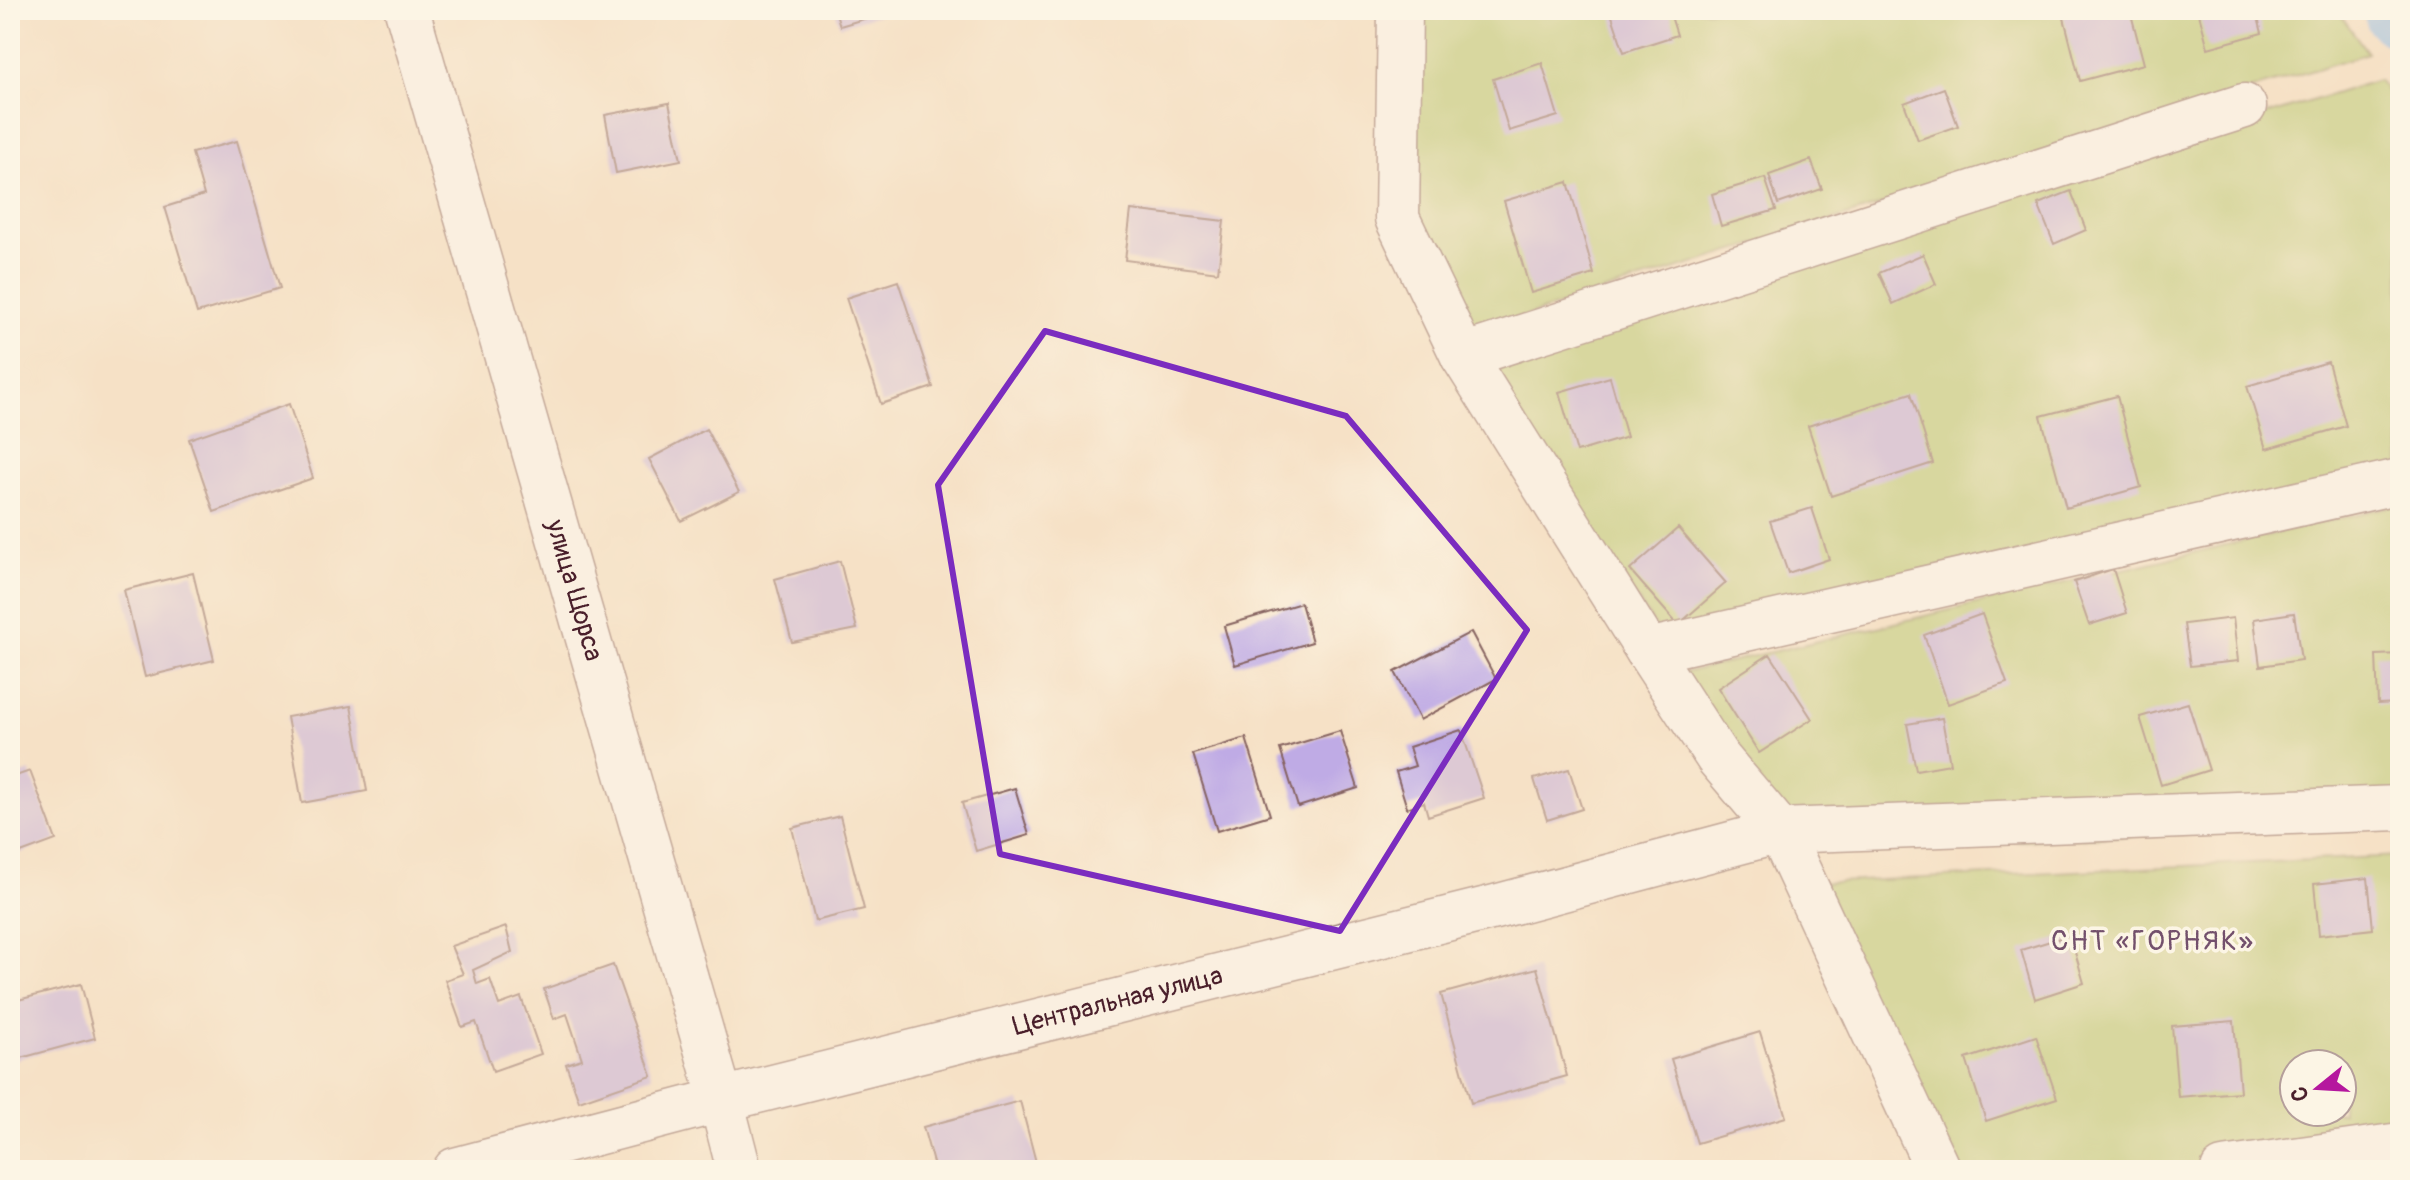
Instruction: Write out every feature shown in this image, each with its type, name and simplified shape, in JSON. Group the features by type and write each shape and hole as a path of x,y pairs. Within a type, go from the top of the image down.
{"street":[{"name":"улица Щорса","path":"407,10 739,1170"},
{"path":"1400,10 1397,218 1463,356 1718,758 1780,831 1938,1170"},
{"path":"1463,356 2244,106"},
{"path":"1648,651 2400,481"},
{"name":"Центральная улица","path":"455,1170 721,1100 1495,907 1780,831 2400,808"},
{"path":"2223,1170 2400,1145"}],"highlighted area":[{"path":"1045,331 1346,416 1527,630 1340,931 1000,854 938,485"}],"green space":[{"path":"1413,10 2337,10 2368,53 1468,334 1412,214"},
{"path":"2378,80 2400,108 2400,471 1666,643 1482,362"},
{"path":"2400,504 2400,824 1798,851 1678,674"},
{"path":"2400,856 2400,1154 2292,1170 1951,1170 1815,883"}],"building":[{"path":"835,10 891,10 891,11 840,26"},
{"path":"1610,10 1669,10 1677,35 1624,52"},
{"path":"2062,10 2130,10 2144,64 2080,81"},
{"path":"2198,10 2256,10 2262,33 2208,48"},
{"path":"1542,63 1558,116 1509,131 1493,79"},
{"path":"1944,88 1958,126 1918,140 1904,103"},
{"path":"669,103 681,160 616,173 605,115"},
{"path":"237,141 280,288 197,313 165,207 204,195 192,153"},
{"path":"1811,160 1822,189 1778,204 1769,175"},
{"path":"1765,178 1776,210 1721,226 1712,194"},
{"path":"1568,182 1594,274 1531,293 1504,201"},
{"path":"2071,191 2086,230 2054,244 2038,204"},
{"path":"1131,210 1224,221 1218,272 1125,260"},
{"path":"1923,254 1936,284 1893,304 1879,273"},
{"path":"898,281 933,387 881,404 846,298"},
{"path":"2328,362 2346,426 2266,449 2247,386"},
{"path":"1610,377 1627,437 1577,452 1559,392"},
{"path":"1911,393 1933,463 1831,496 1808,426"},
{"path":"2117,396 2141,487 2066,508 2041,416"},
{"path":"289,404 313,478 214,512 189,439"},
{"path":"706,429 739,492 681,521 649,459"},
{"path":"1812,508 1829,559 1788,573 1770,521"},
{"path":"1678,528 1726,583 1678,625 1630,570"},
{"path":"840,561 857,629 792,642 775,579"},
{"path":"2113,569 2127,613 2089,625 2074,582"},
{"path":"193,573 214,660 145,677 124,590"},
{"path":"1301,603 1312,642 1235,665 1224,626"},
{"path":"2294,613 2301,660 2260,666 2254,619"},
{"path":"1982,614 2007,683 1948,704 1924,635"},
{"path":"2233,618 2238,661 2190,666 2184,624"},
{"path":"1471,632 1496,679 1420,720 1395,672"},
{"path":"1770,654 1812,719 1759,753 1718,688"},
{"path":"2400,654 2400,703 2378,704 2376,655"},
{"path":"2188,703 2209,770 2161,785 2140,717"},
{"path":"351,706 367,791 302,803 287,717"},
{"path":"1942,718 1950,764 1916,770 1907,724"},
{"path":"1461,730 1484,798 1428,816 1424,802 1407,808 1396,772 1415,766 1409,747"},
{"path":"1340,731 1358,788 1298,807 1280,749"},
{"path":"1246,738 1270,815 1217,831 1193,754"},
{"path":"1569,769 1582,809 1547,820 1534,779"},
{"path":"30,771 56,840 10,857 10,778"},
{"path":"1015,788 1029,835 976,851 962,803"},
{"path":"840,816 864,909 815,921 792,828"},
{"path":"2368,878 2373,929 2319,935 2314,884"},
{"path":"506,927 512,952 473,970 477,984 490,979 499,1005 521,997 541,1054 493,1071 476,1022 462,1027 445,980 463,974 451,946"},
{"path":"2070,935 2084,983 2035,999 2021,950"},
{"path":"613,965 652,1076 579,1101 566,1064 582,1059 567,1014 554,1019 544,989"},
{"path":"1537,968 1567,1076 1471,1103 1441,994"},
{"path":"81,984 95,1038 10,1061 10,1002"},
{"path":"2234,1021 2240,1092 2178,1097 2172,1026"},
{"path":"1760,1032 1786,1117 1697,1143 1671,1059"},
{"path":"2036,1036 2057,1098 1986,1121 1966,1059"},
{"path":"1020,1101 1038,1170 935,1170 923,1127"}],"district":[{"name":"СНТ «ГОРНЯК»","path":"2153,941"}]}
